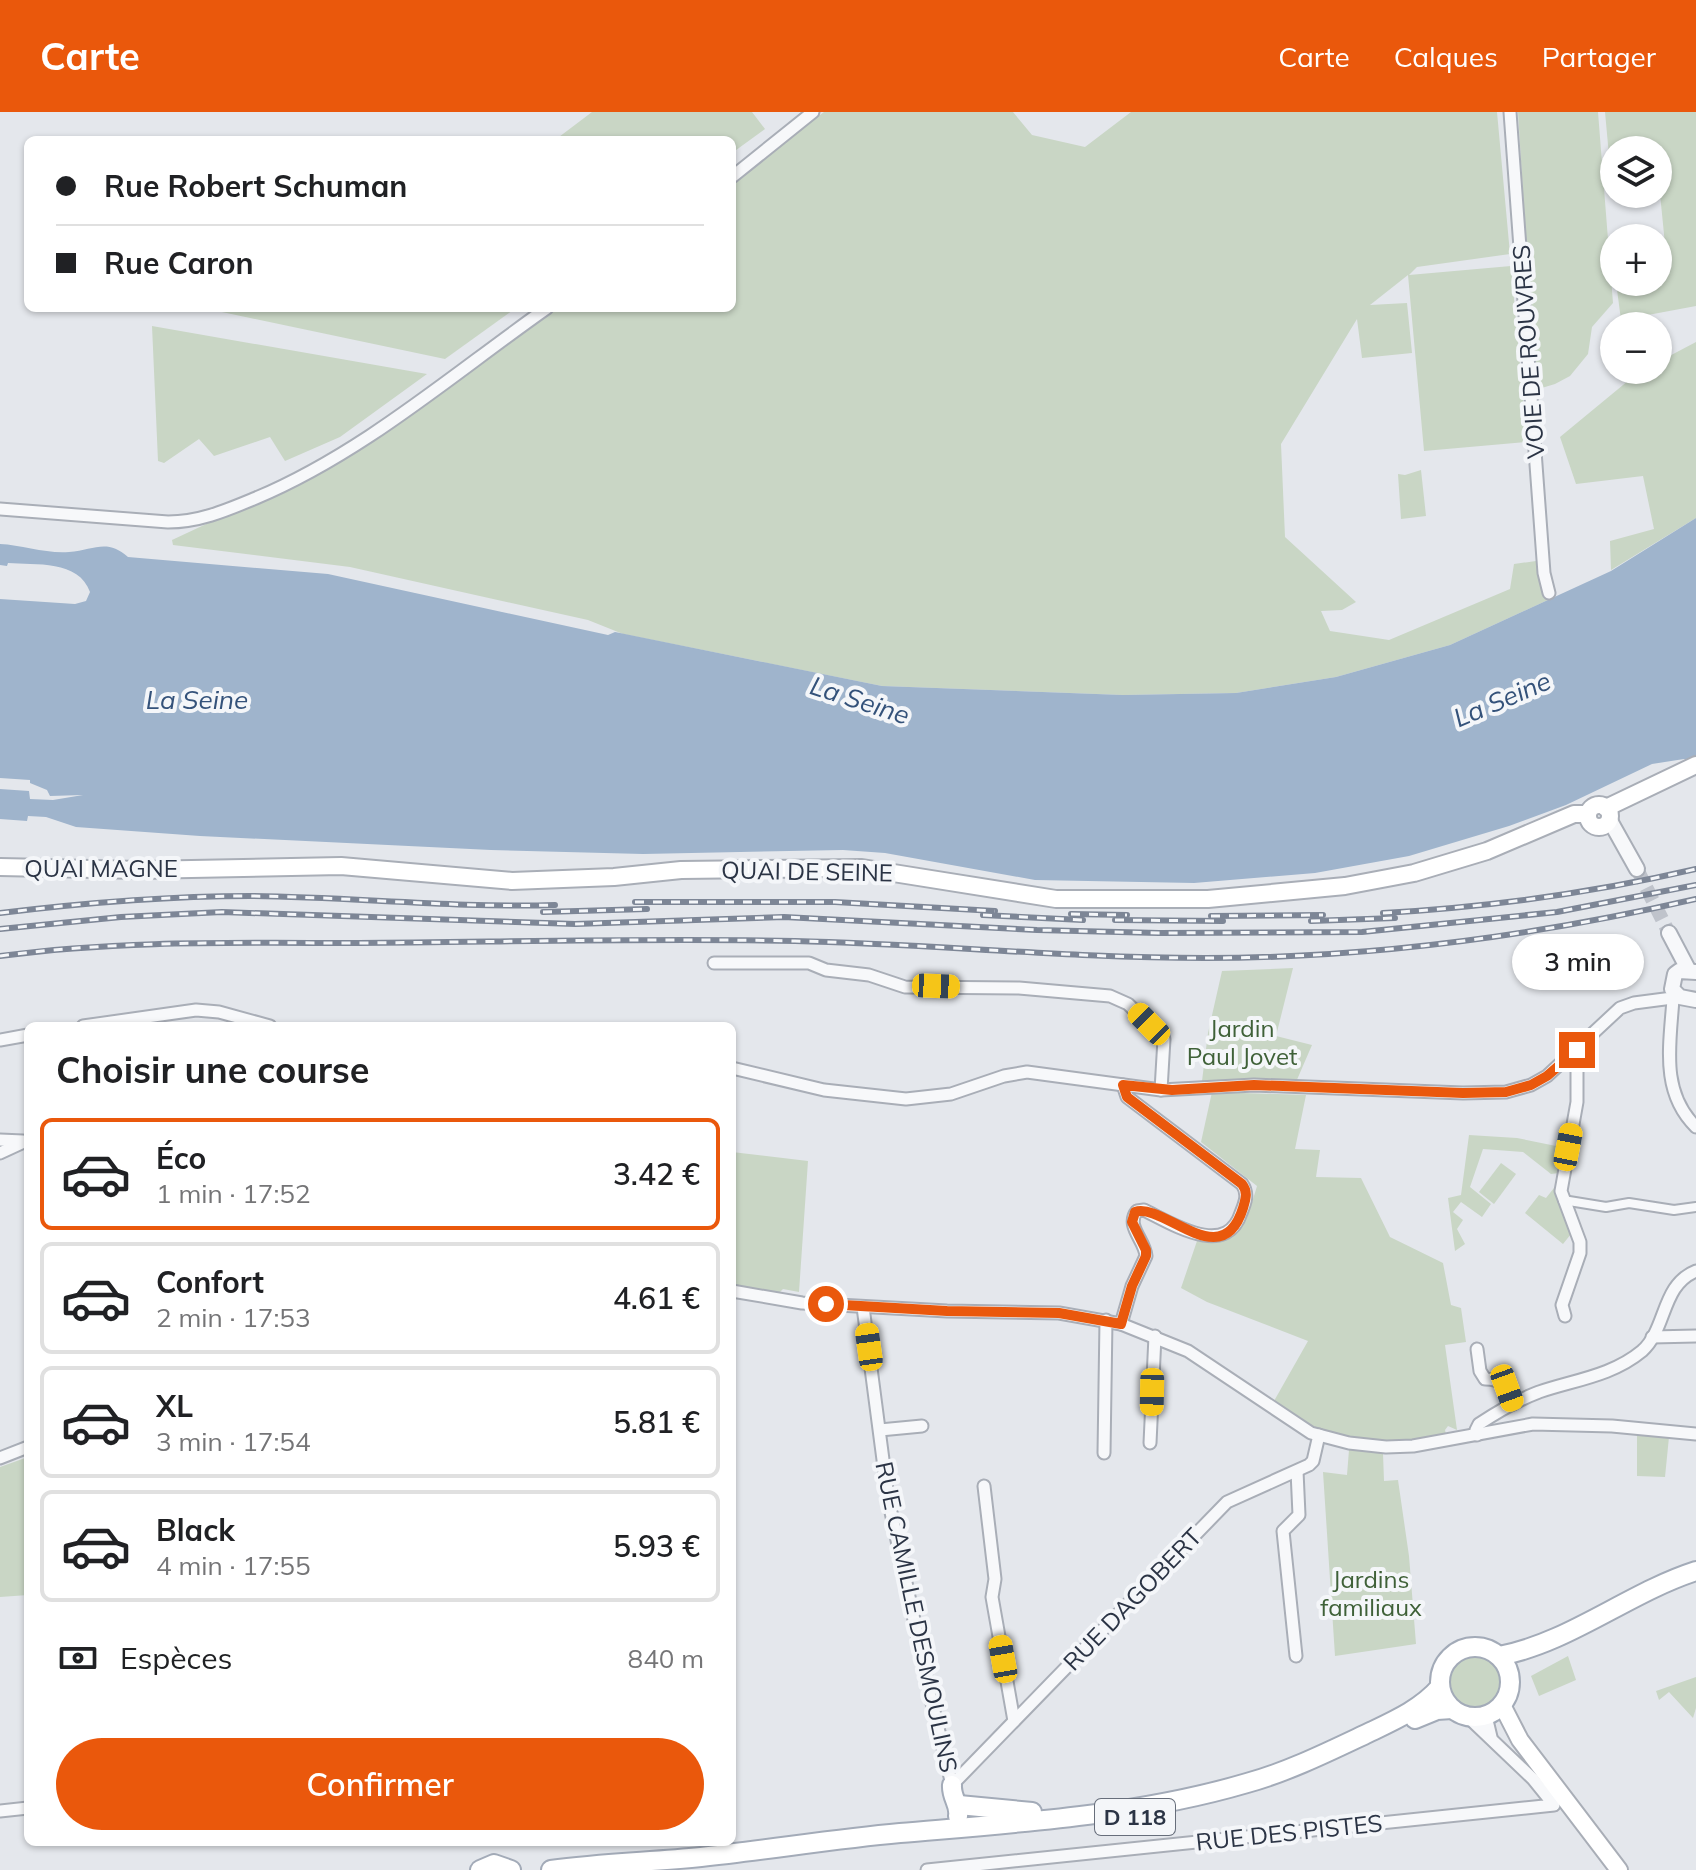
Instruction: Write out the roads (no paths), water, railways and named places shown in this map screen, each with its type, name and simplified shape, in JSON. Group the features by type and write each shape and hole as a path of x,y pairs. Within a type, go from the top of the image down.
{"main road":[{"name":"QUAI DE SEINE","path":"202,869 352,867 512,881 614,877 681,870 862,868 1044,898 1149,900 1245,897 1345,886 1414,873 1502,846 1525,843 1588,816 1595,806 1608,814 1696,765"},
{"name":"QUAI MAGNE","path":"0,867 202,869"},
{"path":"1499,1656 1533,1647 1696,1571"},
{"path":"1510,1679 1525,1663 1537,1656 1696,1580"},
{"path":"1480,1712 1509,1691 1510,1679 1499,1656 1483,1647 1474,1646 1451,1656 1441,1670 1440,1687 1520,1740 1619,1870"},
{"name":"D 118","path":"551,1870 1062,1817 1182,1800 1249,1783 1291,1768 1385,1724 1427,1701 1440,1687"},
{"name":"D 118","path":"799,1846 846,1846 964,1835 1175,1810 1262,1788 1316,1767 1426,1714 1480,1712"},
{"path":"946,1829 956,1819 959,1805 952,1785"},
{"path":"959,1805 1062,1817"},
{"path":"480,1870 494,1864 511,1870"},
{"name":"D 118","path":"602,1870 621,1865"}],"street":[{"path":"736,174 813,112"},
{"name":"VOIE DE ROUVRES","path":"1510,112 1544,573 1549,593"},
{"path":"0,509 168,522 195,520 222,512 274,490 359,443 541,312"},
{"path":"1608,814 1637,869"},
{"path":"1669,933 1686,967 1675,974 1672,989 1676,998 1669,1071 1677,1100 1696,1127"},
{"path":"714,963 809,963 826,970 869,975 905,987 1019,988 1117,998 1136,1011 1164,1039 1161,1090"},
{"path":"736,1069 824,1090 906,1099 951,1094 1004,1076 1027,1072 1161,1090 1254,1085 1506,1092 1531,1085 1547,1076 1577,1050 1611,1013 1623,1006 1676,998 1696,1000"},
{"path":"111,1022 196,1010 219,1012 255,1022"},
{"path":"0,1040 24,1036"},
{"path":"1565,1316 1562,1305 1580,1253 1580,1242 1561,1191 1577,1102 1577,1050"},
{"path":"1121,1324 1132,1286 1146,1256 1132,1222 1135,1212 1144,1210 1180,1228 1217,1236 1237,1223 1246,1197 1242,1184 1127,1097 1123,1085"},
{"path":"0,1140 24,1141"},
{"path":"0,1153 24,1142"},
{"path":"1563,1200 1606,1207 1629,1203 1674,1210 1696,1207"},
{"path":"1477,1435 1479,1424 1513,1404 1539,1392 1579,1382 1615,1368 1642,1350 1652,1337 1671,1293 1683,1279 1696,1271"},
{"path":"736,1292 802,1303 1059,1313 1106,1320 1155,1336 1214,1365 1285,1417 1319,1435 1349,1443 1396,1448 1532,1424 1627,1426 1696,1434"},
{"name":"RUE CAMILLE DESMOULINS","path":"863,1307 888,1498 952,1785"},
{"path":"1104,1453 1106,1320"},
{"path":"1150,1443 1155,1336"},
{"path":"1652,1337 1696,1336"},
{"path":"1477,1349 1480,1371 1485,1379 1498,1380 1507,1388 1513,1404"},
{"path":"880,1430 922,1426"},
{"path":"1296,1656 1283,1531 1299,1515 1297,1471 1313,1461 1319,1435"},
{"path":"0,1458 24,1449"},
{"name":"RUE DAGOBERT","path":"952,1785 1227,1502 1297,1471"},
{"path":"984,1486 995,1579 992,1597 1014,1721"},
{"path":"1480,1712 1491,1738"},
{"path":"1480,1712 1491,1738"},
{"name":"RUE DES PISTES","path":"927,1870 1554,1805 1533,1779 1491,1738"},
{"path":"0,1811 24,1808"}],"water":[{"name":"La Seine","path":"1696,518 1696,766 1684,759 1652,764 1566,805 1509,826 1409,856 1315,873 1194,883 1035,880 885,853 843,850 643,854 491,850 76,827 46,817 28,816 27,821 0,819 0,789 29,791 30,799 53,800 83,795 50,796 47,790 30,783 30,780 0,778 0,599 75,604 86,601 90,592 76,574 66,569 43,565 0,565 0,544 61,552 107,547 128,557 328,574 608,635 615,632 882,686 1123,695 1236,693 1336,677 1450,645 1611,571"}],"tunnel":[{"path":"1637,869 1669,933"}],"railway":[{"path":"1383,913 1540,898 1696,869"},
{"path":"0,929 121,917 222,912 575,924 784,917 1037,930 1362,932 1557,912 1696,885"},
{"path":"0,913 219,896 555,905"},
{"path":"0,956 89,947 179,944 686,940 795,941 1154,957 1267,957 1390,949 1513,934 1696,899"},
{"path":"635,902 835,902 995,911"},
{"path":"543,912 647,909"},
{"path":"1071,914 1127,915"},
{"path":"983,915 1083,920"},
{"path":"1211,916 1323,915"},
{"path":"1311,921 1395,918"},
{"path":"1115,920 1223,921"}],"park label":[{"name":"Jardin Paul Jovet","path":"1242,1042"},
{"name":"Jardins familiaux","path":"1371,1593"}]}
